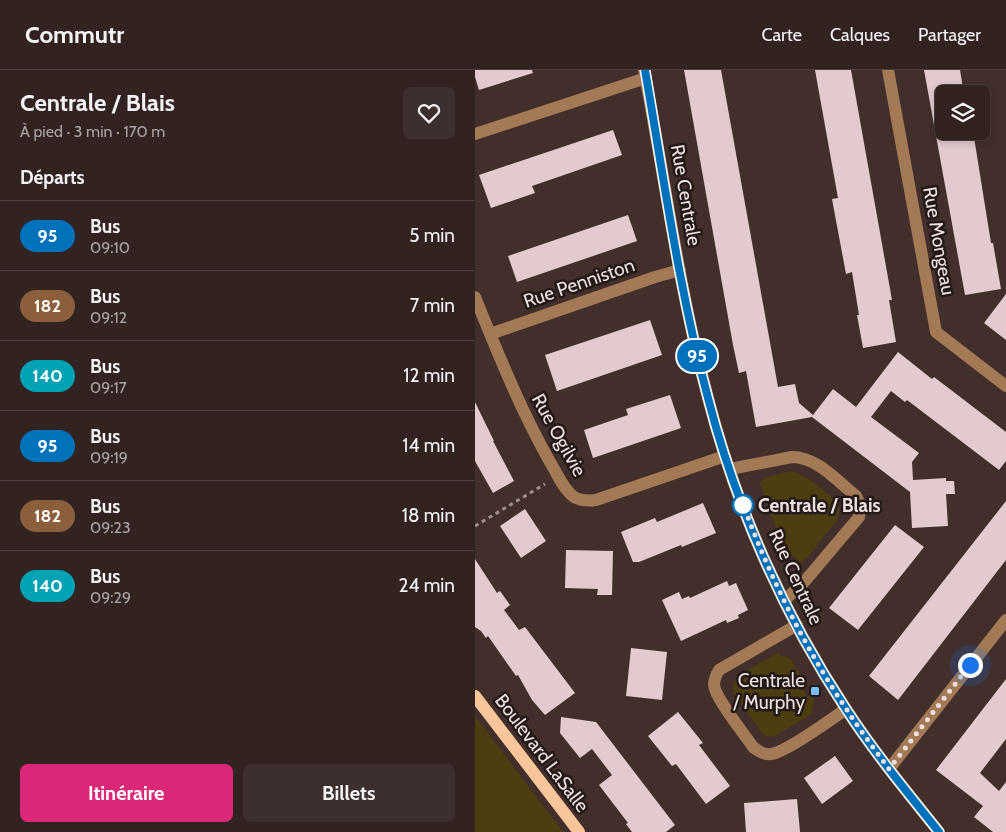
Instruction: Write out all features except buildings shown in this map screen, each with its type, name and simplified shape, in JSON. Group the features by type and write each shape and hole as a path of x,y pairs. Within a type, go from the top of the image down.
{"main road":[{"name":"Boulevard LaSalle","path":"475,696 579,832"}],"street":[{"name":"Rue Mongeau","path":"888,70 936,332 1006,386"},
{"path":"475,134 645,74"},
{"name":"Rue Centrale","path":"645,74 680,270 700,366 725,456 747,514 797,626 846,709 889,769 939,832"},
{"name":"Rue Penniston","path":"490,334 680,270"},
{"name":"Rue Ogilvie","path":"475,297 522,408 545,453 567,490 580,500 596,500 725,456"},
{"path":"730,469 792,456 800,457 815,462 856,496 858,500 860,506 859,517 805,581 785,600"},
{"path":"889,769 1006,620"},
{"path":"797,626 719,670 714,685 718,696 753,747 768,754 783,750 846,709"}],"path":[{"path":"475,526 545,484"}],"shaded area":[{"path":"791,471 796,472 818,486 839,507 837,520 808,557 801,562 797,562 797,558 787,553 768,508 773,506 770,497 764,499 762,486 759,484 766,477"},
{"path":"779,652 780,656 788,657 791,660 806,684 802,687 807,697 812,694 814,702 812,714 773,737 763,734 734,695 733,685 738,676"},
{"path":"475,716 563,832 475,832"}],"bus line":[{"name":"95","path":"645,70 692,333 716,428 747,514 765,558 814,657 846,709 889,769 939,832"}],"place":[{"name":"Centrale / Blais","path":"743,505"},
{"name":"Centrale / Murphy","path":"815,691"}],"route":[{"path":"743,505 741,499 765,558 814,657 846,709 889,769 970,665"}]}
